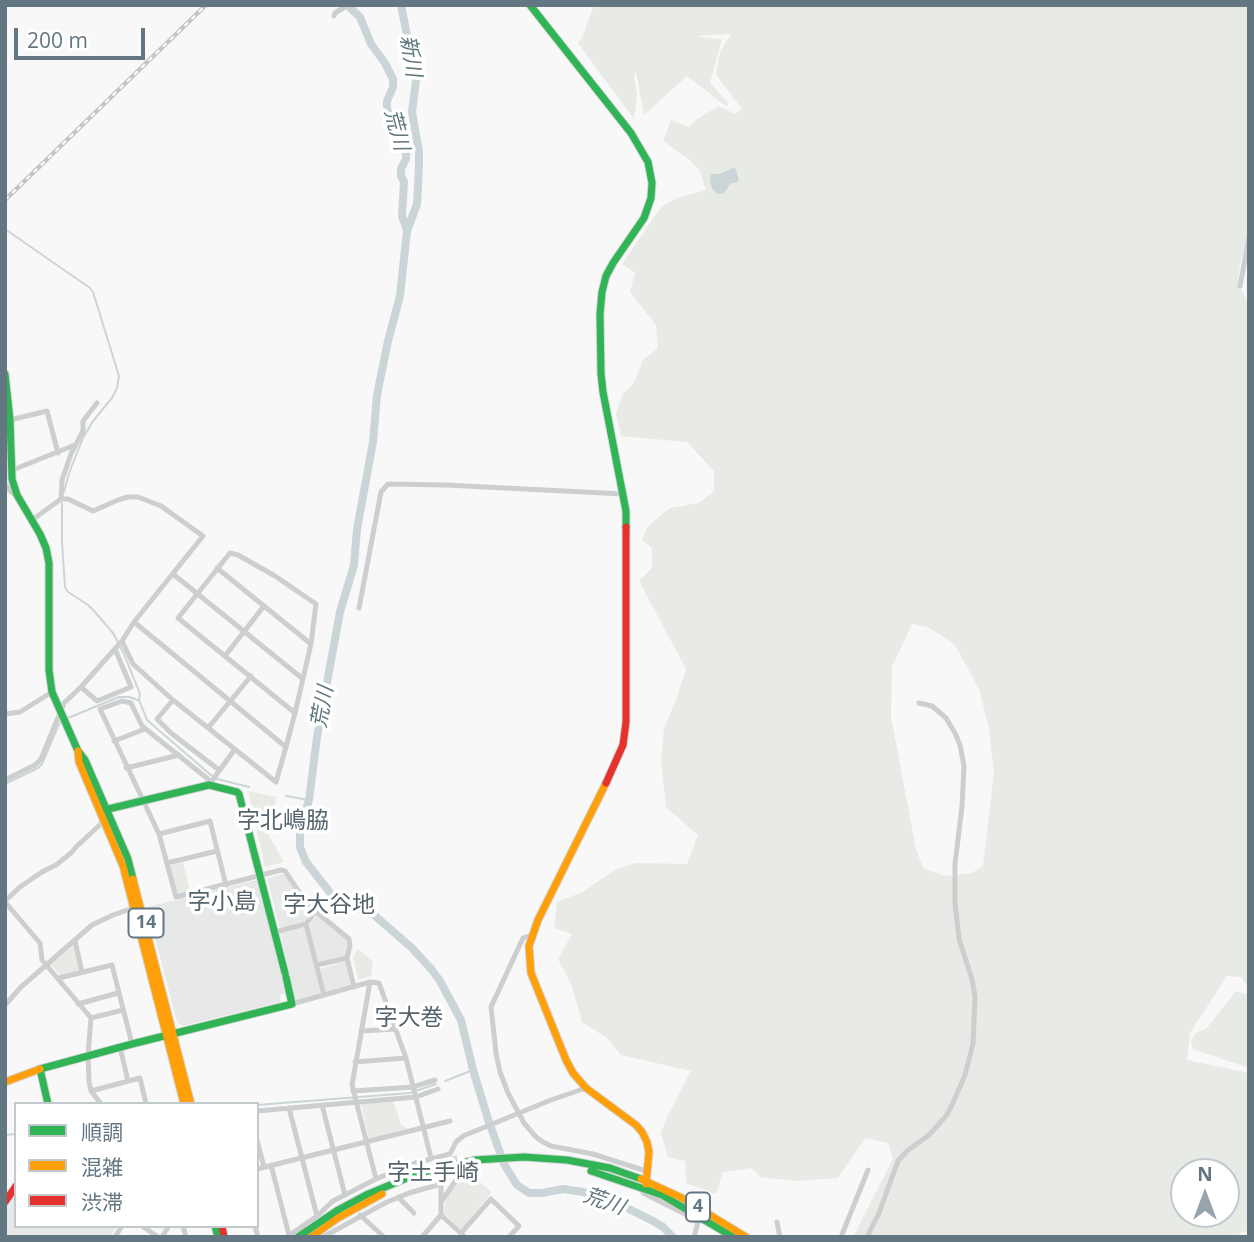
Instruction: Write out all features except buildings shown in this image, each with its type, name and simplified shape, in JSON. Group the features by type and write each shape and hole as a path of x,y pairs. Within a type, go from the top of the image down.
{"main road":[{"path":"530,5 631,133 651,172 652,193 649,206 644,218 612,263 602,292 601,374 626,510 626,722 623,744 611,775 529,946 531,973 573,1073 586,1087 636,1125 647,1142 649,1172 646,1184"},
{"name":"14","path":"5,374 10,420 10,471 17,495 43,541 49,563 49,670 52,692 128,859 184,1102"},
{"path":"5,1082 88,1055 292,1004 239,794 210,783 104,811"},
{"name":"14","path":"104,811 104,821 138,907"},
{"name":"14","path":"170,1035 190,1102"},
{"path":"40,1069 48,1102"},
{"name":"4","path":"291,1236 366,1195 432,1170 514,1157 542,1157 610,1168 682,1198 746,1237"},
{"name":"4","path":"311,1237 360,1206 395,1189 477,1163 530,1163 579,1168 646,1184 733,1237"}],"street":[{"path":"335,15 348,5"},
{"path":"1240,286 1249,238"},
{"path":"61,499 62,480 83,431 83,421 97,403"},
{"path":"10,420 47,411 58,453"},
{"path":"10,471 75,446"},
{"path":"5,484 12,494 17,495"},
{"path":"359,608 381,492 388,484 623,494"},
{"path":"5,780 41,760 63,718 64,703 119,645 202,536 160,506 138,497 128,497 93,511 68,499 61,499 32,520"},
{"path":"119,645 133,664 173,700 276,782 295,713 311,644 316,604 238,555 230,553 178,618 295,713"},
{"path":"217,569 311,644"},
{"path":"173,574 303,679"},
{"path":"225,656 264,606"},
{"path":"134,622 286,747"},
{"path":"81,687 97,701 131,687 119,645"},
{"path":"208,728 251,676"},
{"path":"5,714 20,712 52,692"},
{"path":"173,700 157,719 219,771"},
{"path":"235,749 210,783 145,729 134,707 126,701 100,709 159,834 176,897 285,871 307,904 349,939 351,946 347,958 354,986"},
{"path":"867,1237 898,1161 929,1135 953,1105 973,1044 975,997 959,939 955,903 955,864 964,766 960,745 946,718 932,706 919,703"},
{"path":"114,741 145,729"},
{"path":"127,768 179,755"},
{"path":"100,1102 89,1082 91,1018 42,960 40,943 5,902 20,887 56,866 104,821"},
{"path":"159,834 210,821 226,885"},
{"path":"167,863 217,851"},
{"path":"5,1004 92,925 138,907"},
{"path":"275,932 306,924 316,911"},
{"path":"306,924 324,995"},
{"path":"532,935 523,938 491,1007 496,1053 508,1093 532,1133 543,1142 649,1172"},
{"path":"75,941 82,972"},
{"path":"317,965 347,958"},
{"path":"59,978 112,965 132,1044"},
{"path":"292,1004 370,982 379,983 406,1058 431,1158"},
{"path":"370,982 352,1085 376,1179"},
{"path":"78,1004 118,993"},
{"path":"91,1018 123,1010"},
{"path":"361,1031 396,1029"},
{"path":"120,1047 128,1081"},
{"path":"355,1062 406,1058"},
{"path":"92,1091 140,1078 146,1102"},
{"path":"354,1096 415,1092 435,1080"},
{"path":"271,1166 291,1236 333,1201 376,1179 431,1158 452,1155 456,1142 463,1136 586,1087"},
{"path":"259,1111 322,1105 354,1096 438,1089"},
{"path":"322,1105 345,1195"},
{"path":"289,1108 317,1216"},
{"path":"261,1168 450,1121"},
{"path":"841,1237 868,1170"},
{"path":"441,1202 459,1176"},
{"path":"323,1237 398,1197 441,1184 441,1215 422,1237"},
{"path":"646,1184 643,1193 698,1222 694,1237"},
{"path":"398,1197 414,1213"},
{"path":"441,1215 463,1235 491,1199 519,1226 509,1237"},
{"path":"360,1215 384,1237"},
{"path":"777,1222 780,1237"},
{"path":"370,1237 376,1230"}],"shaded area":[{"path":"594,5 1249,5 1249,232 1238,283 1249,305 1249,989 1241,977 1227,976 1190,1033 1187,1060 1249,1073 1249,1230 1239,1234 1239,1237 853,1237 893,1159 888,1143 865,1138 838,1178 795,1181 760,1177 752,1168 723,1172 716,1194 686,1183 685,1161 668,1157 661,1133 691,1071 621,1055 607,1038 582,1022 572,986 558,959 572,934 554,928 557,902 583,892 616,869 636,863 687,864 698,835 666,807 661,761 664,729 686,669 639,581 652,568 652,548 642,540 648,526 670,508 699,503 714,491 714,471 687,442 621,436 616,414 622,395 634,383 643,360 658,348 656,325 630,292 635,273 622,264 661,207 677,198 706,190 700,171 663,141 671,120 689,127 719,106 735,114 742,109 716,75 720,52 731,34 698,36 722,39 710,83 728,103 727,107 687,76 644,115 636,71 634,119 578,43","holes":["912,624 928,627 955,645 979,689 989,729 994,773 983,866 972,873 952,876 923,868 916,849 891,717 892,667"]},
{"path":"735,167 739,180 731,183 724,193 718,194 712,189 711,174 720,174"},
{"path":"248,791 277,797 267,832 284,862 265,867"},
{"path":"183,862 190,891 178,894 170,867"},
{"path":"285,874 313,912 304,922 282,928 279,926 267,878"},
{"path":"257,880 286,993 280,995 281,1002 183,1026 177,1022 147,907"},
{"path":"316,916 347,940 349,947 345,956 318,961 309,926"},
{"path":"306,927 321,993 296,1000 280,933"},
{"path":"74,946 79,971 61,976 50,964"},
{"path":"358,949 373,962 371,976 358,980 353,957"},
{"path":"346,961 351,985 327,992 320,969"},
{"path":"1236,991 1249,995 1249,1068 1193,1049 1191,1041 1197,1032 1206,1029"},
{"path":"393,1101 401,1124 408,1129 369,1139 361,1104"},
{"path":"463,1177 475,1178 492,1192 462,1228 459,1228 444,1213 446,1198"},
{"path":"14,1194 14,1228 116,1228 110,1237 5,1237 5,1206"}],"waterway":[{"name":"荒川","path":"347,5 360,17 371,44 393,79 387,108 406,149 401,176 404,182 402,216 407,231 400,296 377,395 373,442 357,529 354,565 340,612 317,737 309,800 300,829 300,847 306,862 336,900 374,915 412,948 440,981 461,1020 488,1119 504,1164 517,1185 529,1193 563,1189 589,1193 653,1221 673,1237"},
{"name":"新川","path":"401,5 416,81 412,112 419,152 417,204 407,231"},
{"path":"5,229 90,288 119,376 112,398 83,438 64,492"},
{"path":"62,503 65,587 88,605 113,633 140,694 139,700 147,720 212,776 249,787"},
{"path":"68,718 119,697 138,700"},
{"path":"5,784 42,764 59,724 63,721"},
{"path":"286,796 309,800"},
{"path":"445,1081 473,1070"},
{"path":"259,1105 410,1093 436,1084"},
{"path":"5,1135 14,1134"}],"tunnel":[{"path":"454,1156 459,1176"}],"railway":[{"path":"5,200 206,5"}],"traffic: fast":[{"path":"530,5 631,133 648,162 652,183 651,198 644,218 606,276 600,314 603,392 626,511 626,527"},
{"path":"5,374 12,479 17,495 40,534 49,563 49,670 52,692 128,859 133,879"},
{"path":"104,810 209,785 237,792 285,973"},
{"path":"48,1102 40,1069 292,1004 286,977"},
{"path":"298,1237 366,1195 419,1173 475,1160 524,1157 567,1160 610,1168 641,1179"},
{"path":"591,1171 662,1195 733,1237"},
{"path":"216,1228 218,1237"}],"traffic: slow":[{"path":"78,751 79,762 123,866 183,1102"},
{"path":"606,783 538,920 529,946 531,973 573,1073 586,1088 642,1132 649,1152 646,1184"},
{"path":"133,879 190,1102"},
{"path":"5,1082 40,1069"},
{"path":"641,1179 682,1198 746,1237"},
{"path":"311,1237 338,1218 382,1194"}],"traffic: jam":[{"path":"606,783 623,745 626,722 626,527"},
{"path":"5,1202 14,1189"},
{"path":"222,1228 224,1237"}],"district":[{"name":"字北嶋脇","path":"283,821"},
{"name":"字小島","path":"222,902"},
{"name":"字大谷地","path":"329,905"},
{"name":"字大巻","path":"409,1018"},
{"name":"字土手崎","path":"433,1173"}]}
